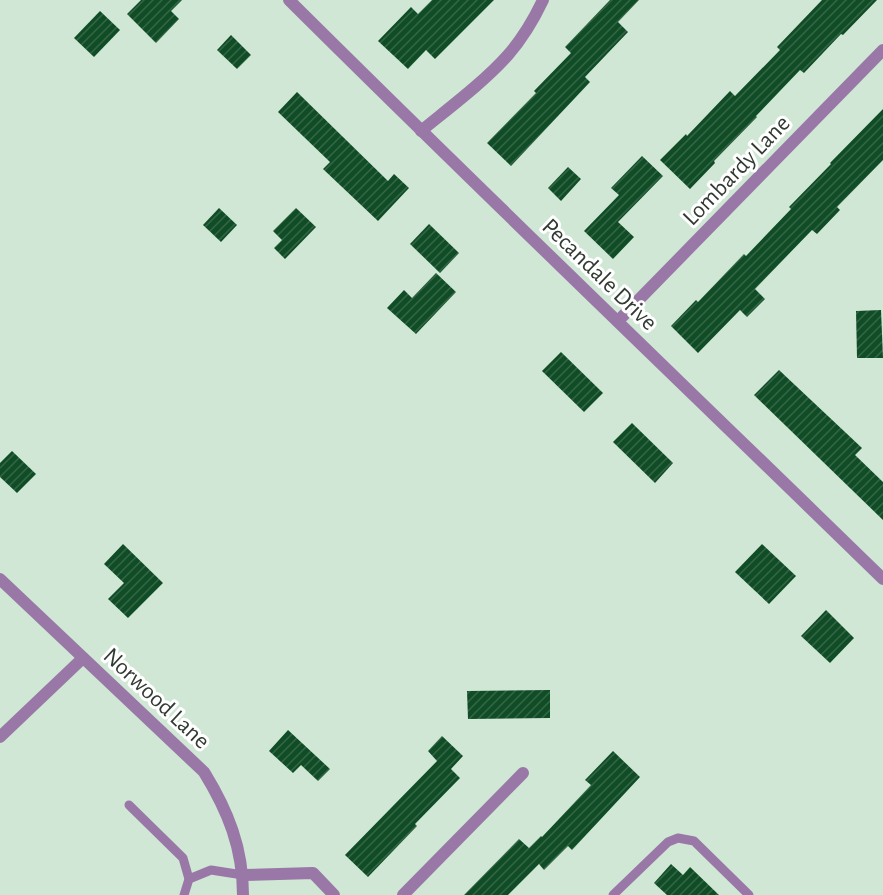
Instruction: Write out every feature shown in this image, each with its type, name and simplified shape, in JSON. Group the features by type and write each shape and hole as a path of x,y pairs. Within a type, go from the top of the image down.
{"street":[{"name":"Pecandale Drive","path":"289,0 420,131 883,579"},
{"path":"420,131 470,91 508,54 543,0"},
{"name":"Lombardy Lane","path":"618,321 883,50"},
{"name":"Norwood Lane","path":"0,579 204,772 219,796 231,823 243,875 243,895"},
{"path":"0,737 83,658"},
{"path":"403,895 523,773"},
{"path":"243,875 313,873 334,895"}],"lane":[{"path":"129,805 183,858 189,879 184,895"},
{"path":"613,895 668,842 678,838 694,841 749,895"},
{"path":"189,879 211,870 243,875"}],"building":[{"path":"141,0 182,0 171,11 179,19 156,43 127,14"},
{"path":"432,0 494,0 435,59 426,50 408,69 378,41 411,7 418,14"},
{"path":"610,0 639,0 618,22 628,32 585,77 590,82 511,166 487,143 571,53 565,47"},
{"path":"822,0 877,0 804,73 800,70 690,189 660,160 686,134 687,136 730,91 735,96 780,50 777,47"},
{"path":"100,11 120,30 94,57 74,38"},
{"path":"231,35 251,55 237,69 217,50"},
{"path":"297,92 388,181 394,174 409,188 378,221 323,169 330,162 278,112"},
{"path":"883,109 883,160 837,207 840,210 817,234 812,230 755,289 765,299 747,317 740,310 698,353 671,326 696,300 698,302 744,254 746,256 791,209 789,207 830,163"},
{"path":"642,156 663,176 618,222 634,237 613,259 584,231 619,195 611,188"},
{"path":"568,167 581,179 561,201 548,188"},
{"path":"219,208 237,225 221,242 203,225"},
{"path":"296,208 316,227 285,259 274,248 282,240 273,231"},
{"path":"429,224 459,253 440,273 410,244"},
{"path":"436,273 456,292 416,334 387,308 404,290 412,298"},
{"path":"881,310 883,358 857,358 856,311"},
{"path":"561,352 603,393 584,412 542,371"},
{"path":"779,370 862,448 855,455 883,482 883,520 754,395"},
{"path":"632,423 673,463 655,483 613,442"},
{"path":"12,451 36,474 17,493 0,477 0,463"},
{"path":"123,544 163,583 128,618 108,599 124,583 104,564"},
{"path":"762,544 796,576 769,604 735,572"},
{"path":"826,610 854,638 830,663 801,636"},
{"path":"550,690 550,718 468,719 467,691"},
{"path":"288,730 330,769 318,781 301,765 293,773 269,751"},
{"path":"442,736 463,756 451,769 460,778 368,877 345,855 437,761 428,751"},
{"path":"613,751 640,777 572,850 568,846 544,870 539,864 508,895 464,895 519,839 529,848 542,837 591,785 585,780"},
{"path":"671,864 683,875 690,867 719,895 667,895 654,883"}]}
